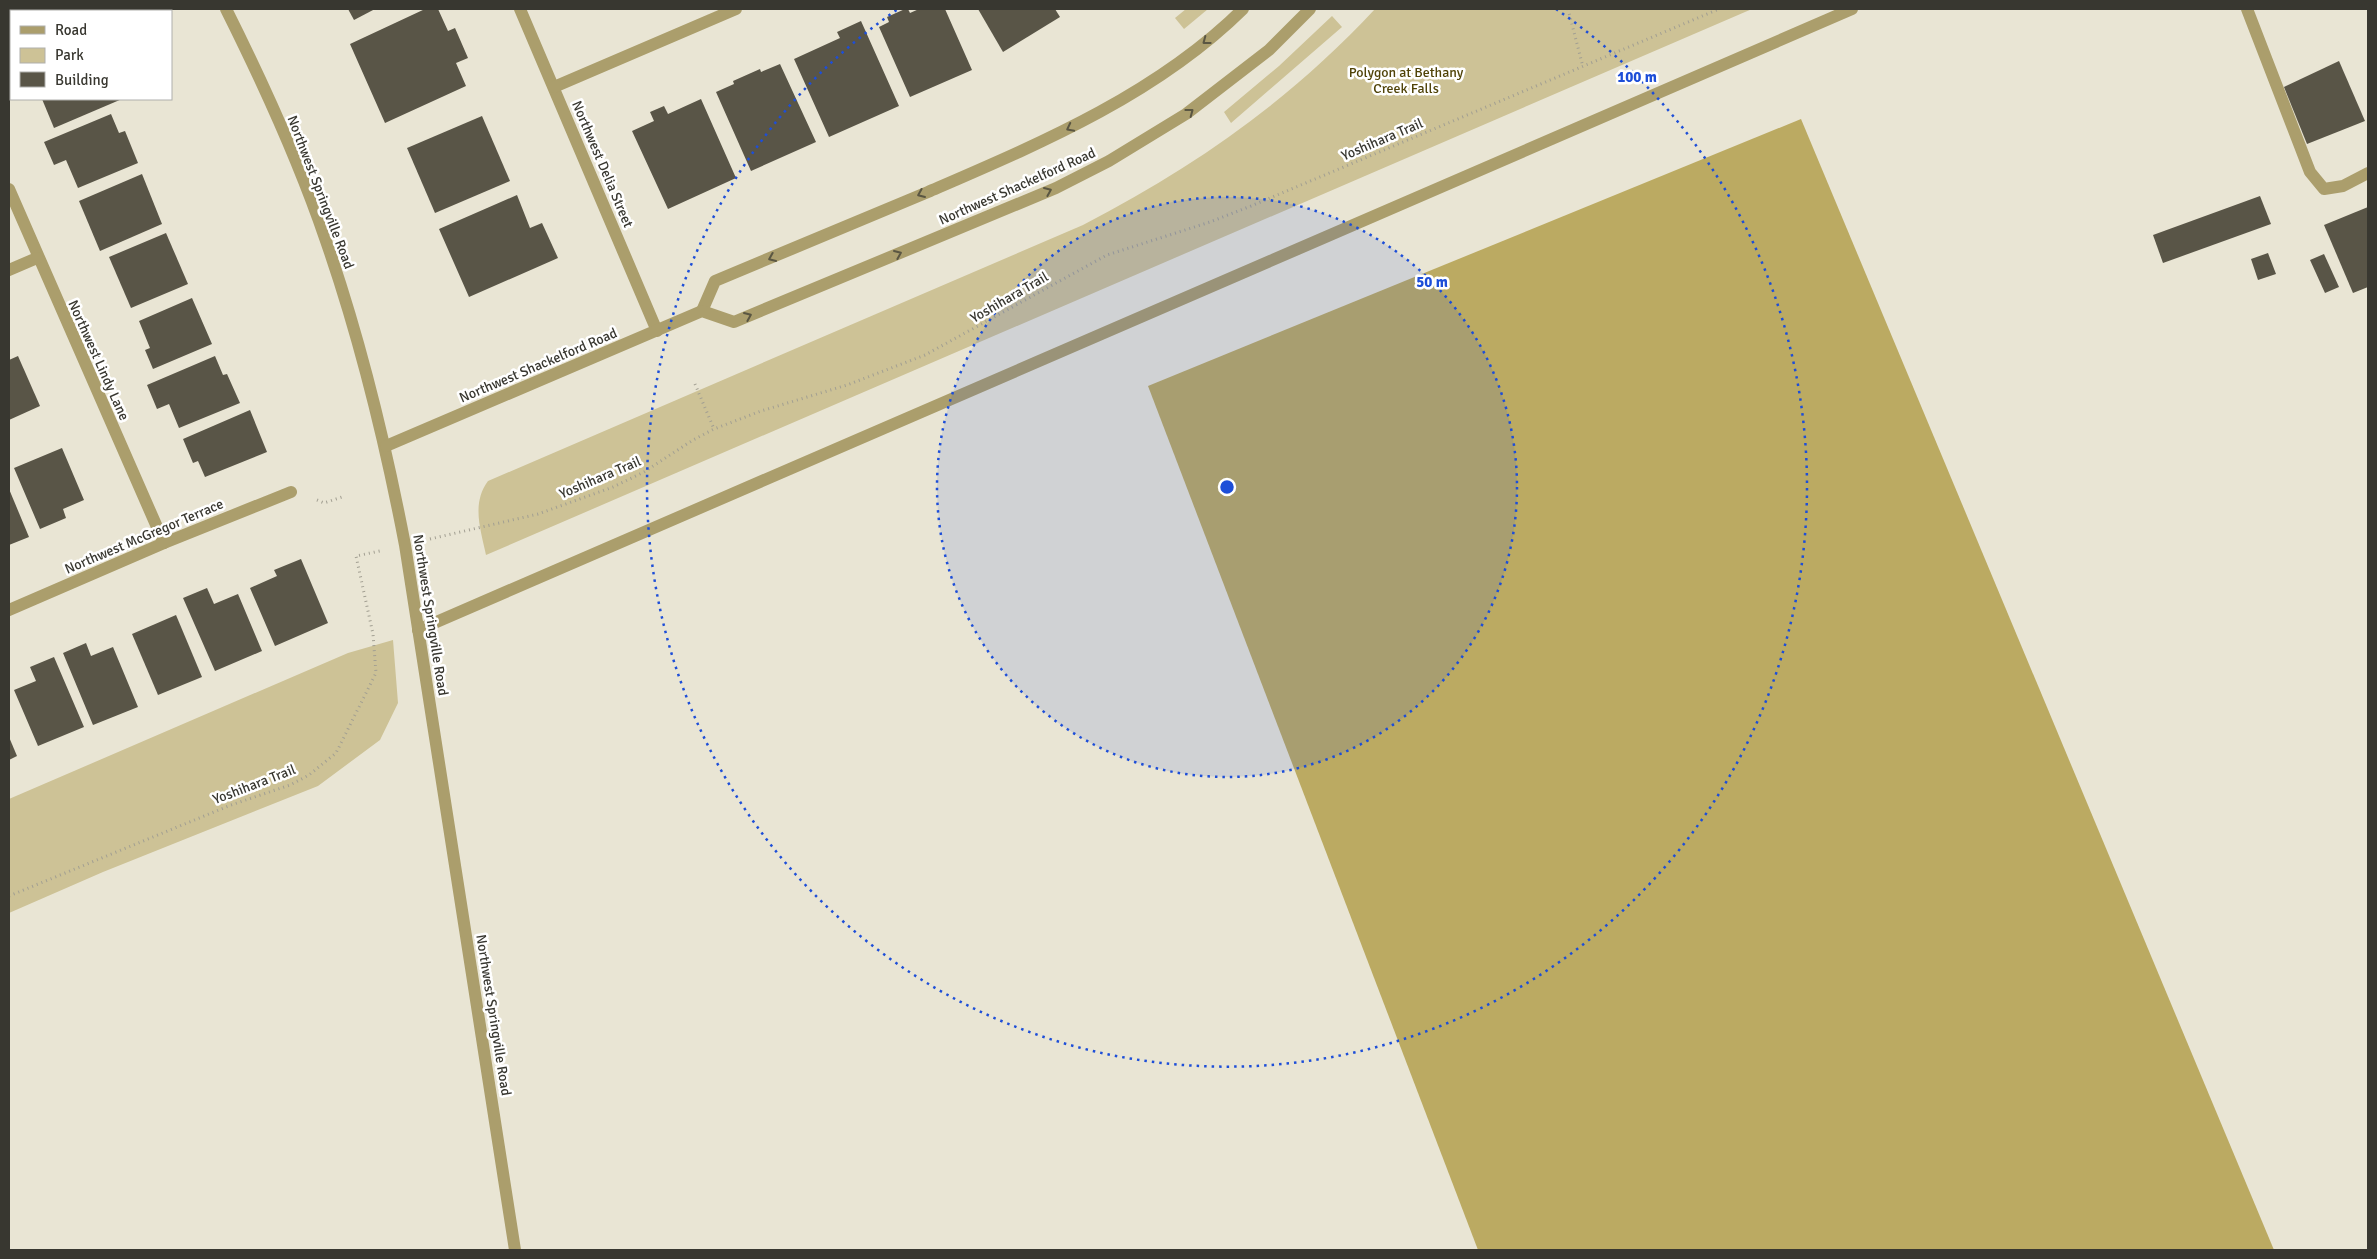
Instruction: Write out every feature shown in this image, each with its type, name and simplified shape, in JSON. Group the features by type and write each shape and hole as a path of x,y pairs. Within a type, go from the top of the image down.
{"street":[{"name":"Northwest Springville Road","path":"226,9 262,82 325,237 386,446 405,545 515,1250"},
{"name":"Northwest Delia Street","path":"520,9 657,331"},
{"path":"554,87 736,9"},
{"path":"702,312 716,281 1030,148 1091,117 1169,69 1226,26 1243,9"},
{"name":"Northwest Shackelford Road","path":"386,446 702,312 734,322 1056,188 1109,162 1186,114 1269,50 1310,9"},
{"path":"418,630 1852,9"},
{"path":"2247,9 2310,172 2324,189 2343,186 2368,172"},
{"name":"Northwest Lindy Lane","path":"9,189 37,258 164,543"},
{"path":"9,270 37,258"},
{"name":"Northwest McGregor Terrace","path":"9,610 164,543 291,492"}],"path":[{"path":"1568,9 1583,67"},
{"name":"Yoshihara Trail","path":"444,536 538,514 604,491 644,472 693,440 714,430 761,411 847,385 925,355 1107,255 1210,222 1251,206 1719,9"},
{"path":"695,384 714,430"},
{"name":"Yoshihara Trail","path":"9,896 231,805 290,785 326,762 336,753 376,673 373,634 356,556 386,550"}],"green space":[{"path":"1186,9 1208,9 1184,29 1175,18"},
{"name":"Polygon at Bethany Creek Falls","path":"1375,9 1752,9 486,555 480,527 479,508 483,490 488,481 1083,225 1164,179 1239,130 1309,74"},
{"path":"1332,16 1342,27 1231,123 1224,112 1279,66"},
{"path":"393,640 398,703 380,740 318,786 103,872 9,913 9,799 348,653"}],"shaded area":[{"path":"1801,119 2274,1250 1478,1250 1148,386"}],"building":[{"path":"9,9 48,9 10,10 9,25"},
{"path":"348,9 375,9 354,20"},
{"path":"425,9 438,9 448,31 455,28 468,58 456,63 466,86 385,123 350,44"},
{"path":"908,9 910,13 919,9 945,9 972,70 910,97 879,27 889,22 887,17"},
{"path":"978,9 1055,9 1060,17 1003,52"},
{"path":"861,21 899,106 829,137 794,59 840,38 837,32"},
{"path":"2339,61 2365,121 2307,144 2284,87"},
{"path":"780,64 816,142 751,171 716,92 734,84 733,81 760,69 761,72"},
{"path":"701,99 736,178 668,209 632,131 654,121 650,112 664,106 668,114"},
{"path":"42,100 120,100 54,128"},
{"path":"111,114 119,133 125,131 138,163 78,188 66,160 54,165 44,142"},
{"path":"482,116 510,181 435,213 407,148"},
{"path":"142,174 162,224 100,251 79,201"},
{"path":"517,195 530,228 542,223 558,258 469,297 439,229"},
{"path":"2260,196 2271,224 2163,263 2153,235"},
{"path":"2368,207 2368,287 2353,293 2324,225"},
{"path":"166,233 188,284 131,308 109,257"},
{"path":"2268,253 2276,274 2258,280 2251,259"},
{"path":"2324,254 2339,287 2325,293 2310,260"},
{"path":"192,298 212,344 153,369 145,350 150,348 139,321"},
{"path":"18,356 40,406 9,420 9,360"},
{"path":"215,356 223,375 227,374 240,403 179,428 169,404 157,409 147,385"},
{"path":"250,410 267,452 205,477 198,461 193,463 183,439"},
{"path":"62,448 84,500 63,509 66,518 40,529 14,468"},
{"path":"9,489 29,537 9,545"},
{"path":"301,559 328,623 275,646 250,588 277,576 274,570"},
{"path":"207,588 214,604 238,594 262,651 215,671 183,598"},
{"path":"176,615 202,677 158,695 132,634"},
{"path":"86,643 91,656 113,647 138,707 93,725 63,653"},
{"path":"54,657 84,727 38,746 14,690 36,681 30,667"},
{"path":"9,737 17,756 9,760"}]}
